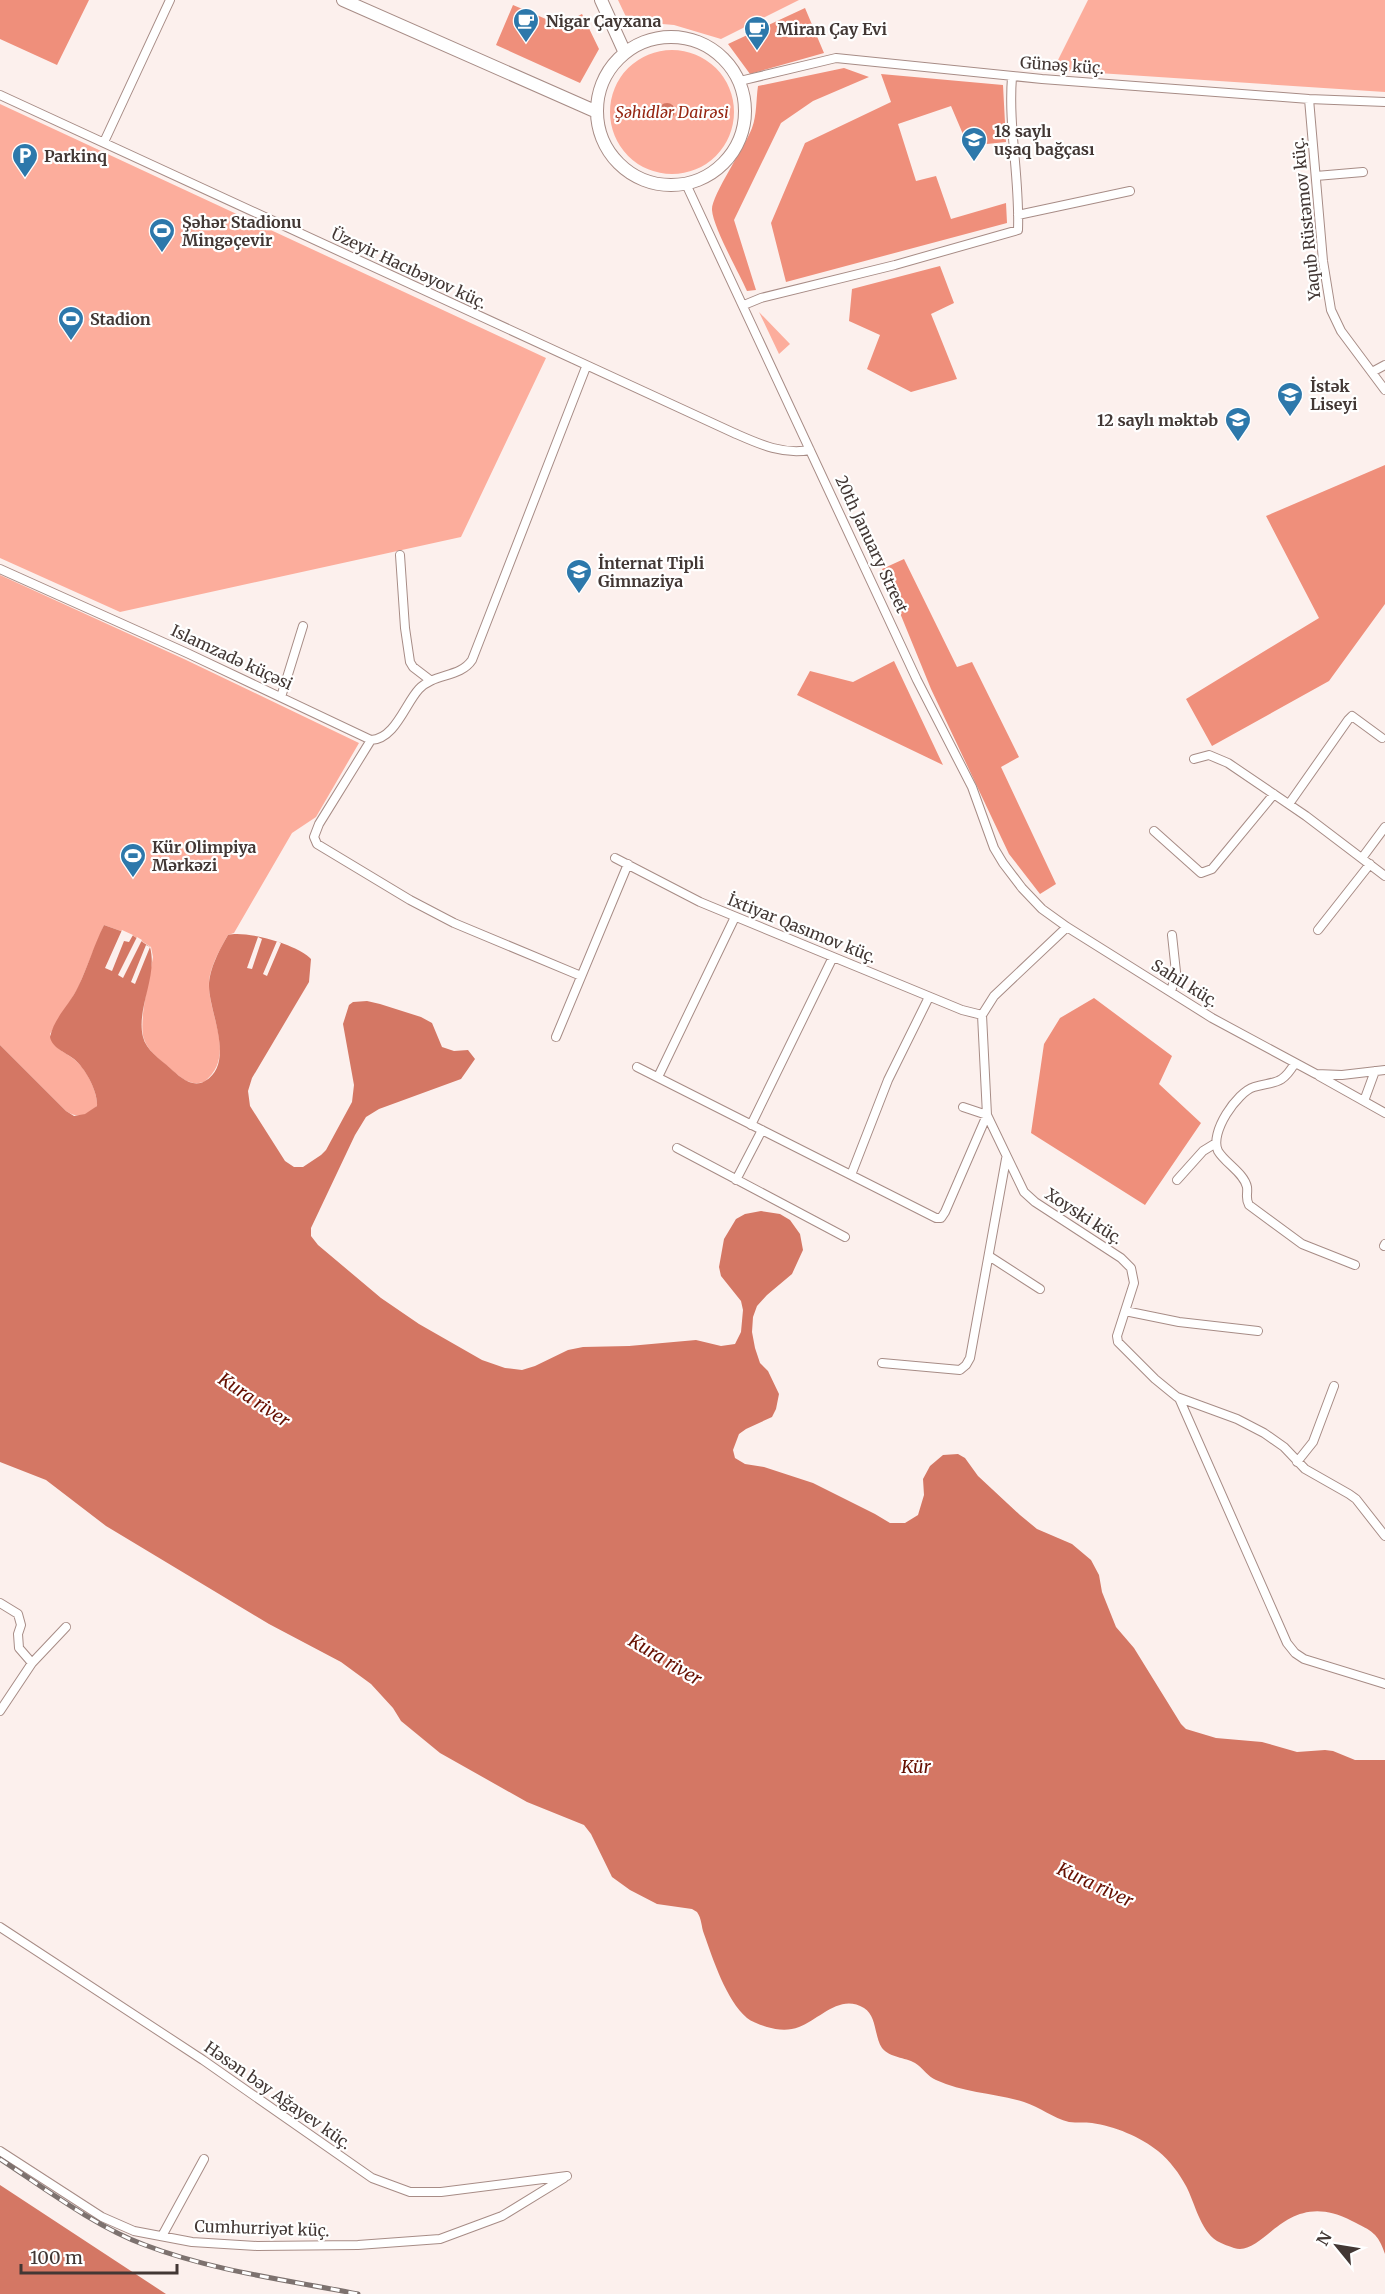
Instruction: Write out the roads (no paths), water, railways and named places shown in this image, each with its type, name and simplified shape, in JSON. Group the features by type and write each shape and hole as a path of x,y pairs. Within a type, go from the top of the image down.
{"main road":[{"path":"343,0 597,112"},
{"path":"601,0 625,53"},
{"path":"659,37 684,37 707,45 726,61 740,81 746,105 744,124 734,152 713,172 686,184 664,185 643,180 619,164 603,140 597,112 598,98 607,73 625,53 636,45 659,37"}],"street":[{"path":"104,142 170,0"},
{"name":"Günəş küç.","path":"740,81 837,58 1012,76 1309,99 1385,102"},
{"path":"744,304 1018,230 1012,76"},
{"name":"Üzeyir Hacıbəyov küç.","path":"0,95 586,367 769,448 791,453 810,450"},
{"name":"Yaqub Rüstəmov küç.","path":"1309,99 1323,261 1331,310 1341,331 1385,390"},
{"path":"1316,176 1363,172"},
{"name":"20th January Street","path":"686,184 744,304 917,680 972,787 994,848 1022,888 1042,909"},
{"path":"1018,215 1130,191"},
{"path":"1372,372 1385,365"},
{"path":"581,976 454,923 410,900 316,844 314,837 319,824 371,740 379,739 387,733 418,690 430,680 465,669 472,660 586,367"},
{"path":"400,555 405,628 410,662 430,680"},
{"name":"Islamzadə küçəsi","path":"0,568 371,740"},
{"path":"281,697 303,626"},
{"path":"1289,804 1352,717 1357,718 1382,738"},
{"path":"1194,759 1209,755 1216,756 1289,804 1385,876"},
{"path":"1154,831 1201,873 1206,873 1212,869 1274,794"},
{"path":"1362,858 1385,827"},
{"name":"İxtiyar Qasımov küç.","path":"615,858 681,894 929,997 982,1015"},
{"path":"556,1037 628,864"},
{"path":"1318,930 1370,864"},
{"name":"Sahil küç.","path":"1042,909 1212,1018 1385,1113"},
{"path":"658,1077 735,917"},
{"path":"982,1015 994,996 1067,927"},
{"path":"1171,992 1176,972 1173,935"},
{"path":"751,1125 833,957"},
{"path":"851,1175 888,1080 929,997"},
{"name":"Xoyski küç.","path":"982,1015 987,1115 1024,1192 1035,1202 1121,1258 1131,1268 1134,1283 1117,1336 1118,1342 1155,1379 1179,1398 1237,1419 1264,1433 1284,1447 1313,1475 1356,1499 1385,1536"},
{"path":"1295,1063 1281,1082 1251,1088 1234,1101 1226,1114 1216,1143 1218,1150 1247,1187 1246,1199 1249,1205 1302,1244 1355,1265"},
{"path":"637,1067 936,1218 941,1218 958,1185 987,1115 963,1107"},
{"path":"1364,1101 1380,1070"},
{"name":"Sahil küç.","path":"1316,1074 1342,1075 1380,1070"},
{"path":"736,1179 762,1130"},
{"path":"1177,1180 1203,1151 1216,1143"},
{"path":"677,1148 845,1237"},
{"path":"882,1363 960,1370 966,1365 989,1256 1006,1158"},
{"path":"989,1256 1040,1289"},
{"path":"1125,1311 1179,1322 1258,1331"},
{"path":"1297,1462 1313,1442 1334,1386"},
{"path":"1179,1398 1287,1643 1294,1653 1304,1659 1385,1684"},
{"path":"0,1603 18,1614 21,1624 18,1634 19,1648 32,1663"},
{"path":"0,1711 32,1663 66,1628"},
{"name":"Həsən bəy Ağayev küç.","path":"0,1927 203,2060 372,2178 410,2192 431,2192 567,2176"},
{"name":"Cumhurriyət küç.","path":"0,2151 102,2217 134,2231 192,2242 257,2246 358,2245 440,2239 502,2216 567,2176"},
{"path":"162,2236 204,2159"}],"water":[{"path":"664,103 670,103 675,111 673,117 664,119 659,114 659,108"},
{"name":"Kür","path":"104,925 132,935 150,947 152,958 142,1015 143,1037 147,1046 158,1058 191,1083 205,1081 214,1073 219,1062 219,1036 210,997 209,980 218,953 228,935 247,935 272,940 296,949 311,959 309,982 252,1078 248,1091 250,1106 285,1161 294,1167 303,1167 326,1150 352,1102 354,1085 343,1024 349,1005 353,1002 367,1001 421,1017 432,1023 442,1047 454,1051 468,1050 475,1059 461,1079 379,1109 366,1117 355,1135 311,1228 311,1236 318,1245 381,1298 419,1324 482,1360 505,1368 522,1370 568,1350 583,1347 629,1346 696,1340 721,1346 735,1344 741,1332 743,1310 741,1301 721,1276 719,1267 724,1239 736,1219 745,1214 761,1211 780,1214 790,1220 800,1234 803,1250 792,1274 757,1306 753,1317 752,1332 760,1363 768,1371 779,1394 772,1417 739,1434 733,1450 735,1458 745,1464 764,1467 813,1483 890,1523 905,1523 918,1515 924,1495 923,1479 930,1466 943,1455 958,1454 965,1458 978,1476 1037,1529 1072,1544 1091,1560 1099,1575 1102,1592 1116,1627 1134,1648 1186,1729 1216,1738 1262,1742 1297,1752 1325,1750 1355,1760 1385,1760 1385,2254 1380,2241 1369,2230 1329,2213 1310,2212 1293,2217 1245,2248 1234,2248 1221,2243 1206,2230 1177,2172 1151,2146 1127,2133 1109,2127 1092,2123 1069,2122 1024,2102 957,2088 936,2080 915,2063 885,2051 879,2043 871,2016 864,2008 855,2004 838,2005 807,2023 791,2029 771,2028 751,2021 739,2010 721,1979 697,1912 692,1909 657,1904 630,1890 612,1877 591,1834 584,1825 527,1802 440,1753 401,1721 393,1708 371,1684 341,1662 269,1624 106,1526 46,1480 0,1462 0,1045 66,1111 74,1116 85,1114 97,1106 93,1087 86,1074 74,1059 56,1047 50,1037 55,1024 78,987"},
{"path":"0,2185 166,2294 0,2294"}],"railway":[{"path":"0,2159 89,2218 145,2245 197,2262 358,2294"}],"place":[{"name":"Nigar Çayxana","path":"526,44"},
{"name":"Miran Çay Evi","path":"757,52"},
{"name":"18 saylı uşaq bağçası","path":"974,163"},
{"name":"Parkinq","path":"25,179"},
{"name":"Şəhər Stadionu Mingəçevir","path":"162,254"},
{"name":"Stadion","path":"71,342"},
{"name":"İstək Liseyi","path":"1290,418"},
{"name":"12 saylı məktəb","path":"1238,443"},
{"name":"İnternat Tipli Gimnaziya","path":"579,595"},
{"name":"Kür Olimpiya Mərkəzi","path":"133,879"}],"park label":[{"name":"Şəhidlər Dairəsi","path":"672,112"}],"water label":[{"name":"Kura river","path":"254,1400"},
{"name":"Kura river","path":"665,1660"},
{"name":"Kura river","path":"1095,1885"}]}
